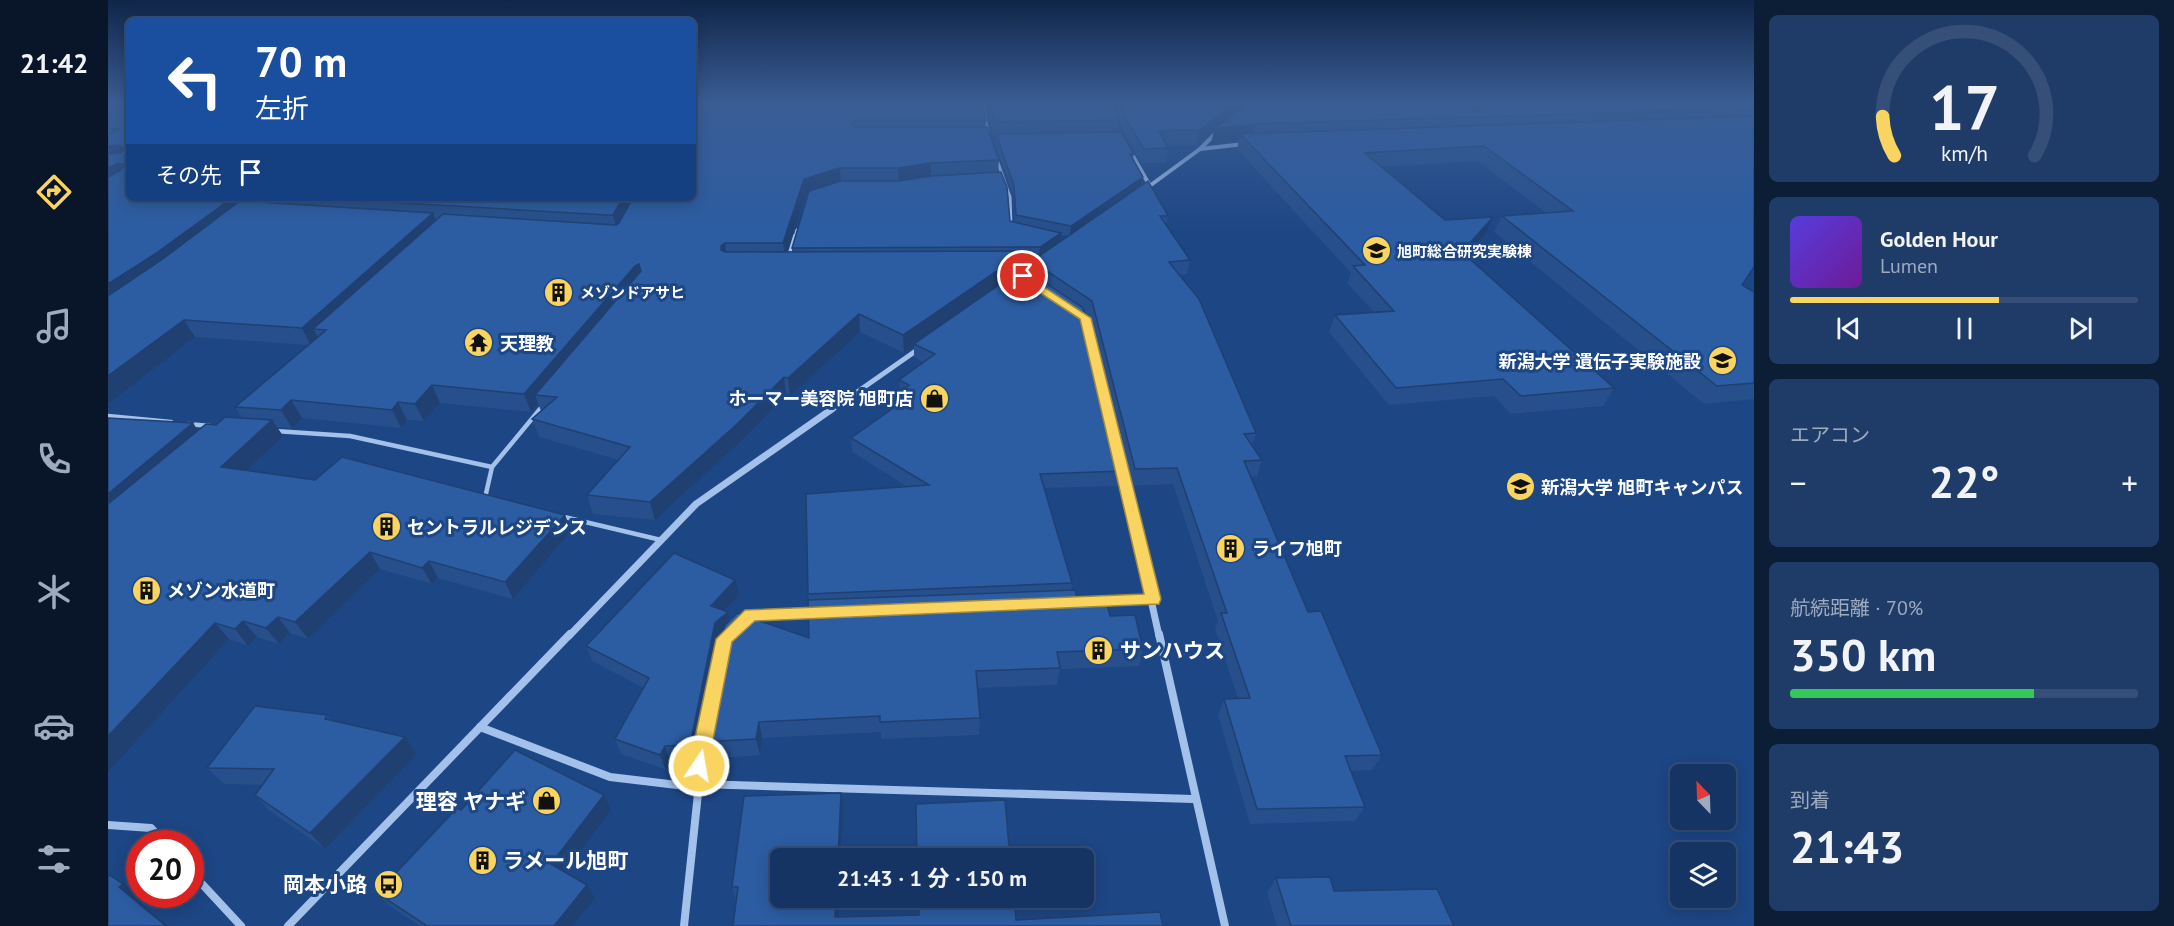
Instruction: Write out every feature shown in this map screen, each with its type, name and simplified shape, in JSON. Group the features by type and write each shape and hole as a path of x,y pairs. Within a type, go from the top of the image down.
{"street":[{"path":"1141,192 1204,145"},
{"path":"1200,149 1228,145"},
{"path":"1128,148 1150,186"},
{"path":"288,926 696,504 927,343"},
{"path":"1118,453 1153,599 1193,799 1225,926"},
{"path":"480,727 610,777 696,785 1193,799"},
{"path":"684,926 696,785"},
{"path":"108,825 153,830"},
{"path":"204,886 241,926"}],"lane":[{"path":"997,159 1010,197 1012,230"},
{"path":"993,178 1004,178"},
{"path":"786,265 800,220"},
{"path":"496,500 485,497 492,467 545,404"},
{"path":"108,416 215,426"},
{"path":"272,431 350,436 492,467"},
{"path":"551,513 662,540"},
{"path":"1070,603 1153,599"},
{"path":"742,623 751,615 822,612"},
{"path":"696,785 706,730"}],"building":[{"path":"120,145 126,145 126,201 228,201 155,254 108,284 108,177 121,170 124,165 118,163 108,168 108,154 121,153 124,149"},
{"path":"696,145 994,145 999,160 931,163 898,168 840,168 804,179 783,243 725,243 721,246 721,250 725,252 1026,251 903,335 859,314 788,378 784,377 736,425 650,502 587,495 630,447 532,419 557,397 535,395 641,271 639,264 524,394 432,385 415,404 398,402 392,410 291,400 281,410 235,407 326,330 313,329 443,214 616,225 631,201 696,201"},
{"path":"1000,145 1129,145 1134,154 1130,154 1143,177 1071,226 1016,215 1014,186"},
{"path":"1142,145 1167,145 1168,148 1144,149"},
{"path":"1251,145 1754,145 1754,267 1742,285 1754,292 1754,383 1717,386 1502,216 1573,211 1484,146 1365,153 1445,220 1493,217 1462,252 1614,388 1521,396 1503,379 1396,388 1335,315 1394,311 1353,266 1365,265"},
{"path":"1001,172 1007,187 1010,221 1061,233 1040,247 792,248 809,191 841,181 899,181 931,176"},
{"path":"1148,181 1168,216 1160,216 1190,260 1169,262 1199,299 1256,433 1244,434 1262,460 1244,461 1308,612 1321,611 1382,755 1345,756 1365,807 1257,809 1224,699 1250,698 1221,613 1227,613 1177,468 1135,469 1092,301 1032,261"},
{"path":"240,201 433,213 302,328 184,320 108,376 108,296 160,261"},
{"path":"370,201 621,201 613,215"},
{"path":"1023,268 1083,308 1123,471 1040,474 1072,583 808,594 806,494 929,485 851,438 896,406 887,401 909,385 899,380 935,354 914,344"},
{"path":"225,417 272,420 221,467 315,480 342,457 565,515 505,582 429,561 422,568 370,552 295,622 278,617 266,628 243,621 235,629 215,623 108,736 108,504 206,424 216,425"},
{"path":"108,418 193,423 108,494"},
{"path":"674,553 735,580 711,606 728,612 715,623 690,745 665,746 660,755 615,739 649,678 586,646"},
{"path":"1075,590 1079,605 1107,604 1110,616 1135,615 1143,649 1057,652 1060,668 976,671 980,718 880,722 880,716 759,722 756,739 700,742 725,625 737,613 809,638 808,600"},
{"path":"255,706 327,715 325,719 405,737 310,833 255,795 274,769 207,768"},
{"path":"515,750 604,795 551,864 587,885 554,926 427,926 377,893 457,808 461,810"},
{"path":"841,793 838,848 770,848 770,908 835,908 835,917 919,915 919,908 1015,908 1016,920 1160,912 1163,926 733,926 738,887 732,887 744,796"},
{"path":"1005,800 1009,848 917,848 916,804"},
{"path":"108,874 123,884 119,887 126,893 126,908 144,908 166,926 108,926"},
{"path":"1330,877 1334,891 1437,889 1454,926 1291,926 1276,878"}],"place":[{"name":"旭町総合研究実験棟","path":"1376,251"},
{"name":"メゾンドアサヒ","path":"559,292"},
{"name":"天理教","path":"479,343"},
{"name":"新潟大学 遺伝子実験施設","path":"1722,361"},
{"name":"ホーマー美容院 旭町店","path":"934,398"},
{"name":"新潟大学 旭町キャンパス","path":"1520,487"},
{"name":"セントラルレジデンス","path":"386,527"},
{"name":"ライフ旭町","path":"1231,548"},
{"name":"メゾン水道町","path":"146,590"},
{"name":"サンハウス","path":"1099,650"},
{"name":"理容 ヤナギ","path":"547,801"},
{"name":"ラメール旭町","path":"482,860"},
{"name":"岡本小路","path":"388,884"}],"route":[{"path":"699,766 724,639 751,615 1153,599 1086,318 1023,276"}]}
